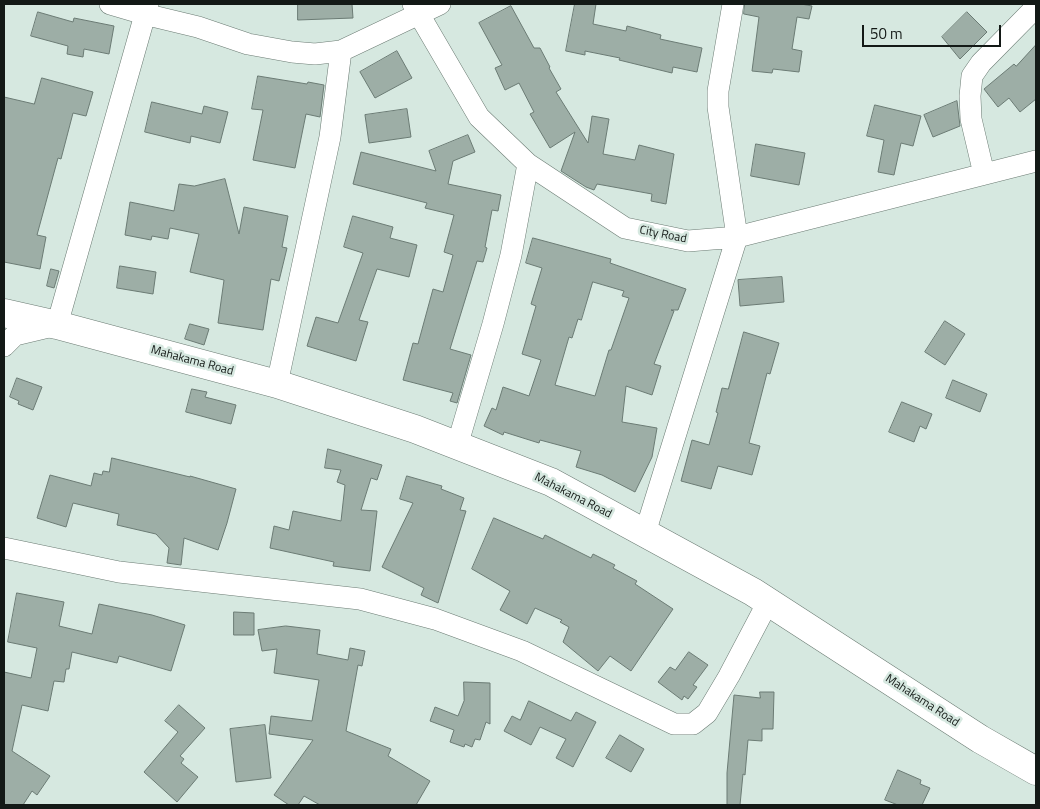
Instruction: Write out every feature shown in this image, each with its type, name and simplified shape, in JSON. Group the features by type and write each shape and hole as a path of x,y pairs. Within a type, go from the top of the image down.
{"street":[{"path":"110,4 146,9 256,45 315,54 341,51 416,9 440,4"},
{"path":"645,533 737,237 718,107 718,91 733,4"},
{"path":"984,174 971,119 970,96 972,76 981,63 1036,7"},
{"path":"4,346 15,336 57,325 146,9"},
{"name":"City Road","path":"416,9 479,117 528,164 625,228 688,241 737,237 1036,161"},
{"path":"277,384 330,138 341,51"},
{"path":"457,446 494,324 509,263 528,164"},
{"name":"Mahakama Road","path":"4,313 57,325 277,384 415,429 551,482 768,602 980,739 1036,771"},
{"path":"4,548 119,572 360,599 435,619 522,651 674,724 693,724 707,713 768,602"}],"building":[{"path":"298,4 352,4 353,18 298,20"},
{"path":"575,4 596,4 593,24 626,31 627,26 661,35 660,39 702,48 697,72 673,67 672,73 619,60 620,58 585,51 585,55 566,51"},
{"path":"745,4 801,4 812,6 809,19 797,17 792,49 802,51 799,72 773,69 772,73 752,71 759,17 744,14"},
{"path":"511,6 534,48 540,48 561,89 556,92 588,143 592,116 609,119 603,154 635,160 639,145 674,154 666,204 651,201 652,194 597,184 594,190 561,171 575,132 550,148 530,114 534,112 519,83 505,90 495,68 502,65 479,23"},
{"path":"38,12 73,22 74,18 114,26 109,54 84,49 83,57 67,54 68,46 31,36"},
{"path":"967,12 987,32 960,59 942,37"},
{"path":"1036,45 1036,99 1020,112 1009,98 998,107 984,89 1014,64 1016,66"},
{"path":"397,51 412,78 375,98 360,72"},
{"path":"258,76 324,85 320,117 306,114 295,168 253,160 263,110 252,109"},
{"path":"42,78 93,92 86,116 73,113 61,159 58,158 37,235 46,237 40,269 4,262 4,97 34,104"},
{"path":"957,101 960,126 933,137 924,115"},
{"path":"152,102 202,114 204,106 228,112 220,143 191,136 190,143 145,132"},
{"path":"875,105 921,116 913,146 901,143 894,175 878,172 884,140 867,136"},
{"path":"407,109 411,137 369,143 365,115"},
{"path":"468,135 475,152 453,161 448,184 501,195 498,211 492,210 485,247 487,248 483,262 477,261 450,349 471,355 457,403 450,401 453,393 403,380 413,343 418,344 433,289 443,292 453,255 444,252 454,215 425,208 427,203 353,184 361,152 436,171 429,151"},
{"path":"756,144 805,153 799,185 751,176"},
{"path":"225,179 239,234 244,207 288,216 282,247 287,248 279,281 271,279 263,330 218,323 224,280 190,272 199,234 170,228 168,239 152,236 151,240 125,235 130,202 174,211 179,184 194,186"},
{"path":"353,216 393,227 390,238 417,245 409,277 377,269 359,320 368,322 356,361 307,346 316,317 338,323 363,253 344,247"},
{"path":"533,238 611,259 610,263 686,289 678,310 671,310 674,311 654,364 661,366 652,395 626,386 622,422 657,428 652,457 635,492 602,475 576,467 581,451 540,440 539,443 504,432 503,435 484,426 492,408 496,410 503,387 529,396 541,360 522,354 536,306 531,304 542,268 526,263","holes":["593,282 624,291 622,296 629,298 611,350 609,350 595,396 555,385 569,337 572,338 578,319 581,320"]},
{"path":"120,266 156,272 153,294 117,288"},
{"path":"51,269 59,271 54,288 47,286"},
{"path":"782,277 784,302 740,306 738,280"},
{"path":"945,321 965,334 945,365 925,352"},
{"path":"190,324 209,329 204,345 185,339"},
{"path":"744,332 779,343 770,374 767,373 749,443 760,446 752,475 718,466 711,489 681,481 692,440 709,445 718,413 716,412 722,388 728,389"},
{"path":"17,378 42,387 33,410 18,404 19,401 10,397"},
{"path":"953,380 987,394 980,412 946,398"},
{"path":"192,389 207,392 205,397 236,405 231,424 186,412"},
{"path":"902,402 932,414 926,429 920,426 914,442 889,432"},
{"path":"328,449 382,465 377,480 371,478 361,510 377,511 370,571 333,566 334,562 270,548 274,526 289,530 293,511 341,521 345,485 337,482 341,470 325,468"},
{"path":"112,458 236,489 218,550 184,538 181,565 167,563 169,548 156,534 117,525 119,514 73,503 66,527 37,518 50,475 91,486 94,473 102,475 103,471 109,472"},
{"path":"407,476 442,486 441,489 464,498 460,510 466,511 438,603 421,595 424,588 382,567 413,503 400,499"},
{"path":"494,518 543,539 545,535 591,558 593,554 615,565 613,568 637,581 635,584 673,609 631,671 610,656 598,671 563,642 569,627 560,622 562,620 535,608 527,624 500,610 510,591 472,569"},
{"path":"17,593 64,602 59,626 92,634 99,604 152,615 185,625 171,671 119,656 117,663 72,652 64,682 54,681 48,711 22,705 12,751 50,776 37,795 32,791 23,805 4,805 4,672 31,678 37,648 8,642"},
{"path":"234,612 254,613 254,635 234,635"},
{"path":"286,626 320,630 317,654 348,660 350,648 365,651 362,666 358,665 346,731 391,749 388,756 430,781 416,805 320,805 304,796 298,805 289,805 274,795 313,740 269,734 271,716 312,721 319,680 274,673 277,649 262,651 258,630"},
{"path":"689,652 708,665 693,685 697,687 688,699 684,696 682,700 658,682 670,667 675,670"},
{"path":"464,682 490,683 490,724 486,722 480,740 475,739 472,747 465,744 464,747 450,742 454,730 430,721 435,707 458,716 464,701"},
{"path":"760,692 774,692 773,729 762,729 762,741 748,740 740,805 727,805 727,773 734,695 760,698"},
{"path":"529,701 571,721 576,712 596,722 573,767 556,758 566,739 540,727 531,745 504,731 512,716 520,720"},
{"path":"179,705 205,728 180,756 184,759 181,763 198,777 177,802 144,772 178,732 165,721"},
{"path":"265,725 271,778 236,782 230,729"},
{"path":"620,735 644,749 631,772 606,758"},
{"path":"898,770 921,780 920,784 930,788 922,805 898,805 885,800"}]}
